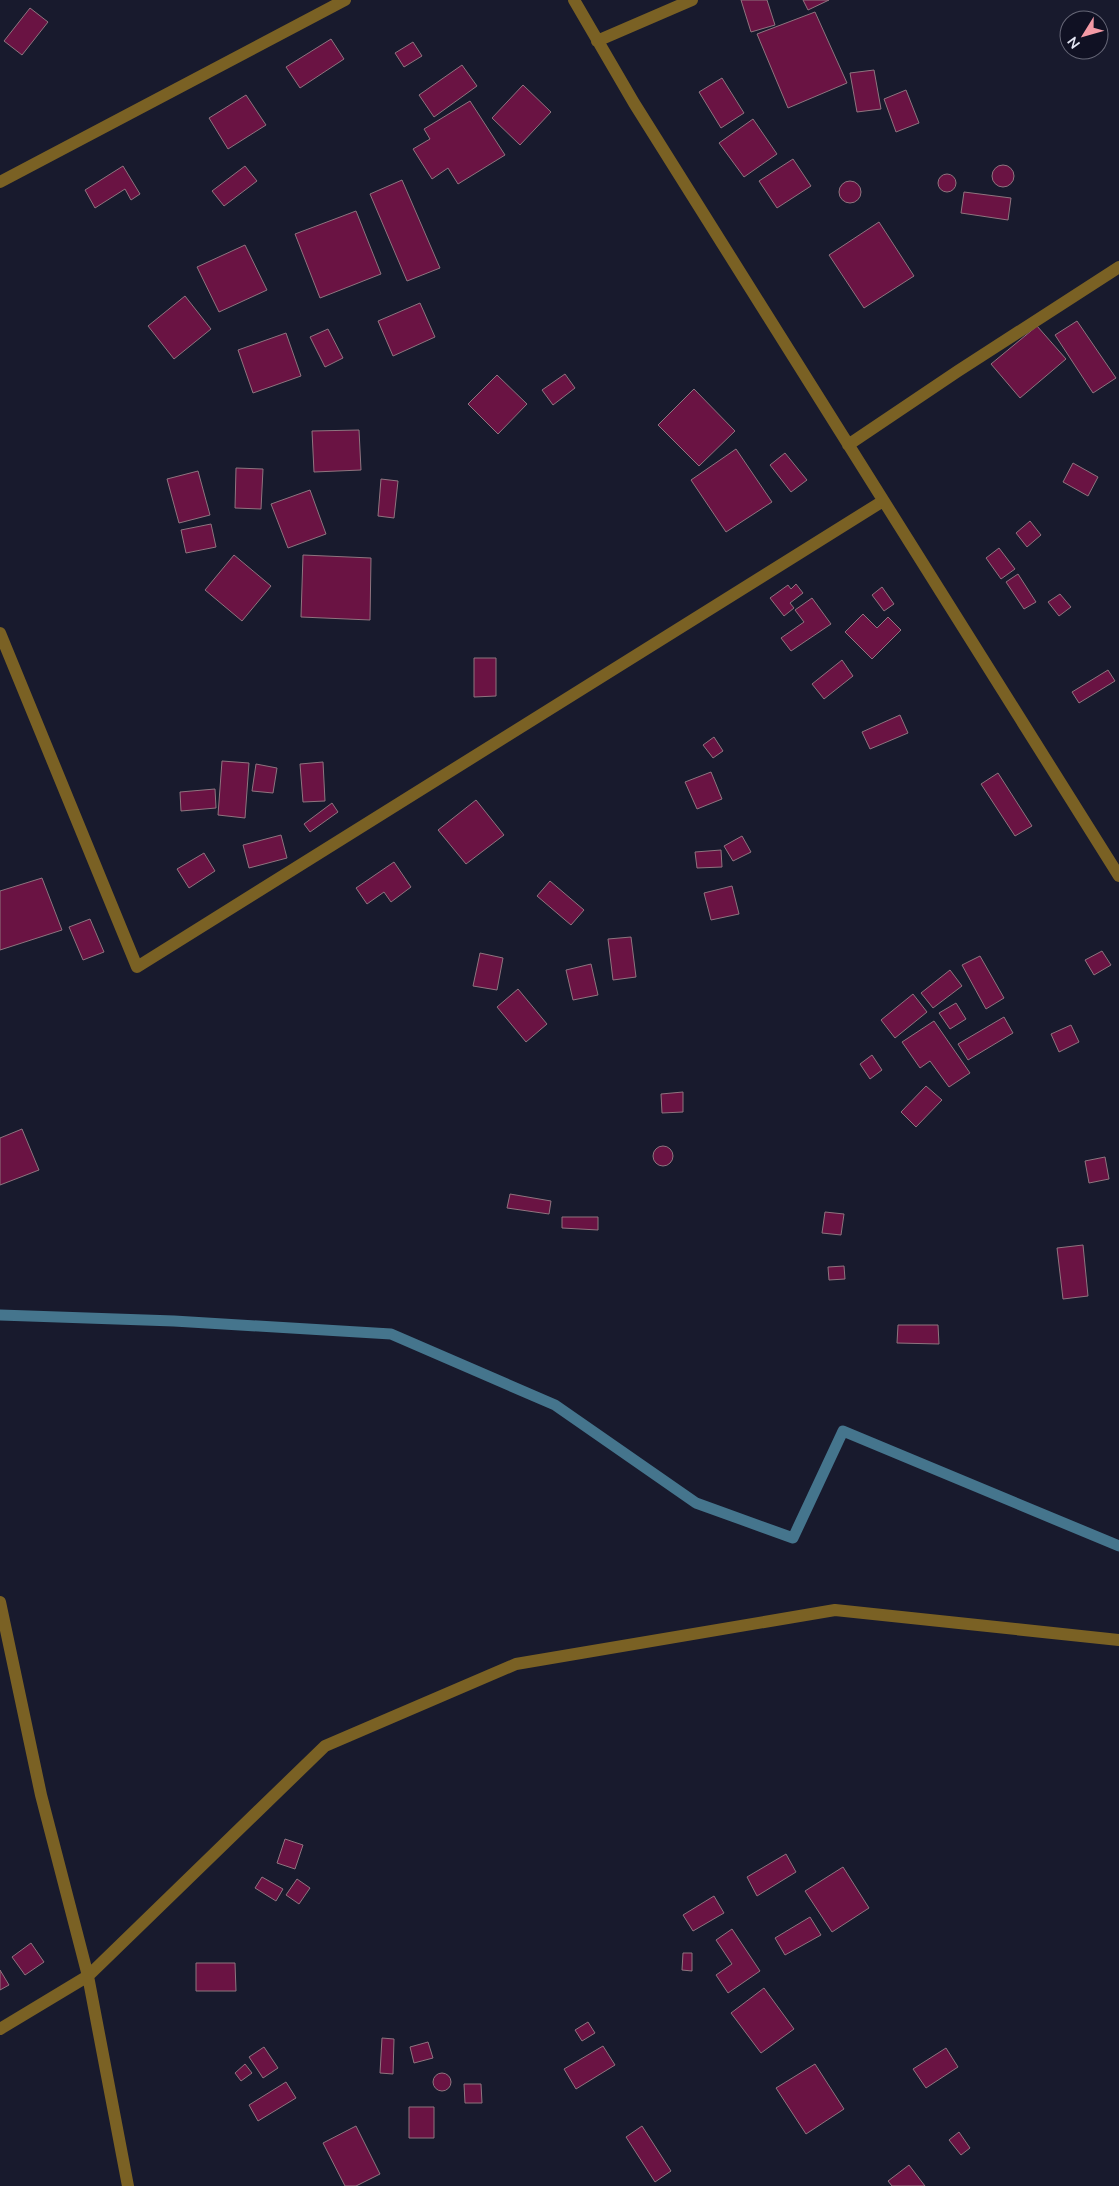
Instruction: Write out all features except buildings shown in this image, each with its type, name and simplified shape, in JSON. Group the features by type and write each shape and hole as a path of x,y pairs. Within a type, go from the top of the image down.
{"street":[{"path":"0,182 344,0"},
{"path":"574,0 639,112 1119,876"},
{"path":"597,41 692,0"},
{"path":"848,445 1119,267"},
{"path":"0,633 137,967 883,501"},
{"path":"0,1602 41,1795 88,1976 128,2186"},
{"path":"0,2029 88,1976 325,1746 516,1664 835,1610 1119,1640"}],"waterway":[{"path":"0,1315 174,1321 391,1334 555,1405 696,1503 793,1538 843,1431 1119,1546"}]}
